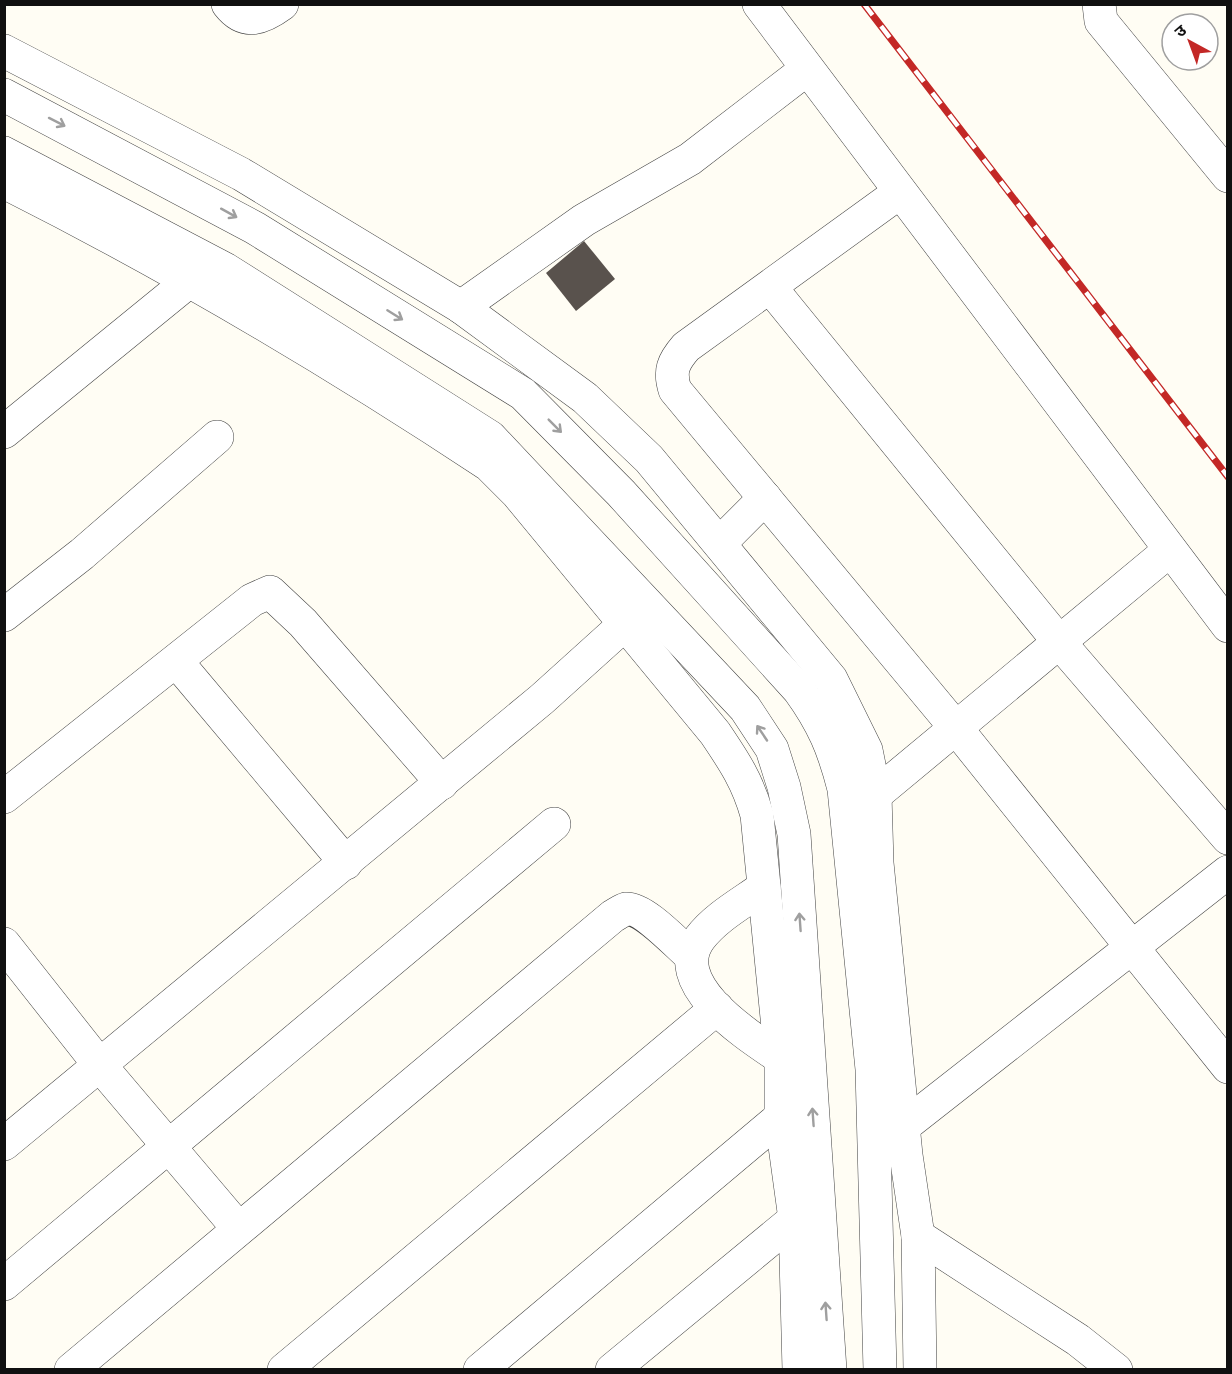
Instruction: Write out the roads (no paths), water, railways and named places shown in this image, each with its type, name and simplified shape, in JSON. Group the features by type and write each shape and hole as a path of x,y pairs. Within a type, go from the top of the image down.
{"street":[{"path":"228,4 234,11 249,20 264,17 282,4"},
{"path":"759,4 1227,626"},
{"path":"1099,4 1101,21 1227,176"},
{"path":"4,51 241,174 461,307 585,398 649,459 831,679 866,750 875,795 877,863 904,1126 918,1236 920,1370"},
{"path":"461,307 584,220 690,159 807,69"},
{"path":"4,95 255,228 523,394 621,493 799,690 819,718 834,750 843,789 871,1057 880,1370"},
{"path":"4,153 225,269 490,437 745,708 772,749 784,787 794,834 830,1370"},
{"path":"4,182 67,214 274,329 489,465 517,493 715,733 749,787 757,815 781,1058 780,1117 795,1219 799,1370"},
{"path":"900,192 686,347 674,360 671,376 675,390 956,728 1227,1067"},
{"path":"4,432 188,282"},
{"path":"770,287 1060,643 1227,838"},
{"path":"4,615 82,554 217,437"},
{"path":"720,543 765,498"},
{"path":"875,795 1170,550"},
{"path":"4,797 177,662 252,600 270,592 303,623 442,783"},
{"path":"4,1144 99,1063 442,783 542,699 625,624"},
{"path":"177,662 346,863"},
{"path":"4,1284 554,824"},
{"path":"904,1126 1227,873"},
{"path":"764,887 712,924 698,940 691,956 693,973 705,994 717,1008 742,1032 781,1058"},
{"path":"71,1370 613,916 625,909 635,911 691,956"},
{"path":"4,944 167,1146 238,1228"},
{"path":"284,1370 717,1008"},
{"path":"480,1370 780,1117"},
{"path":"612,1370 795,1219"},
{"path":"918,1236 1078,1340 1116,1370"}],"railway":[{"path":"864,4 1228,477"}]}
